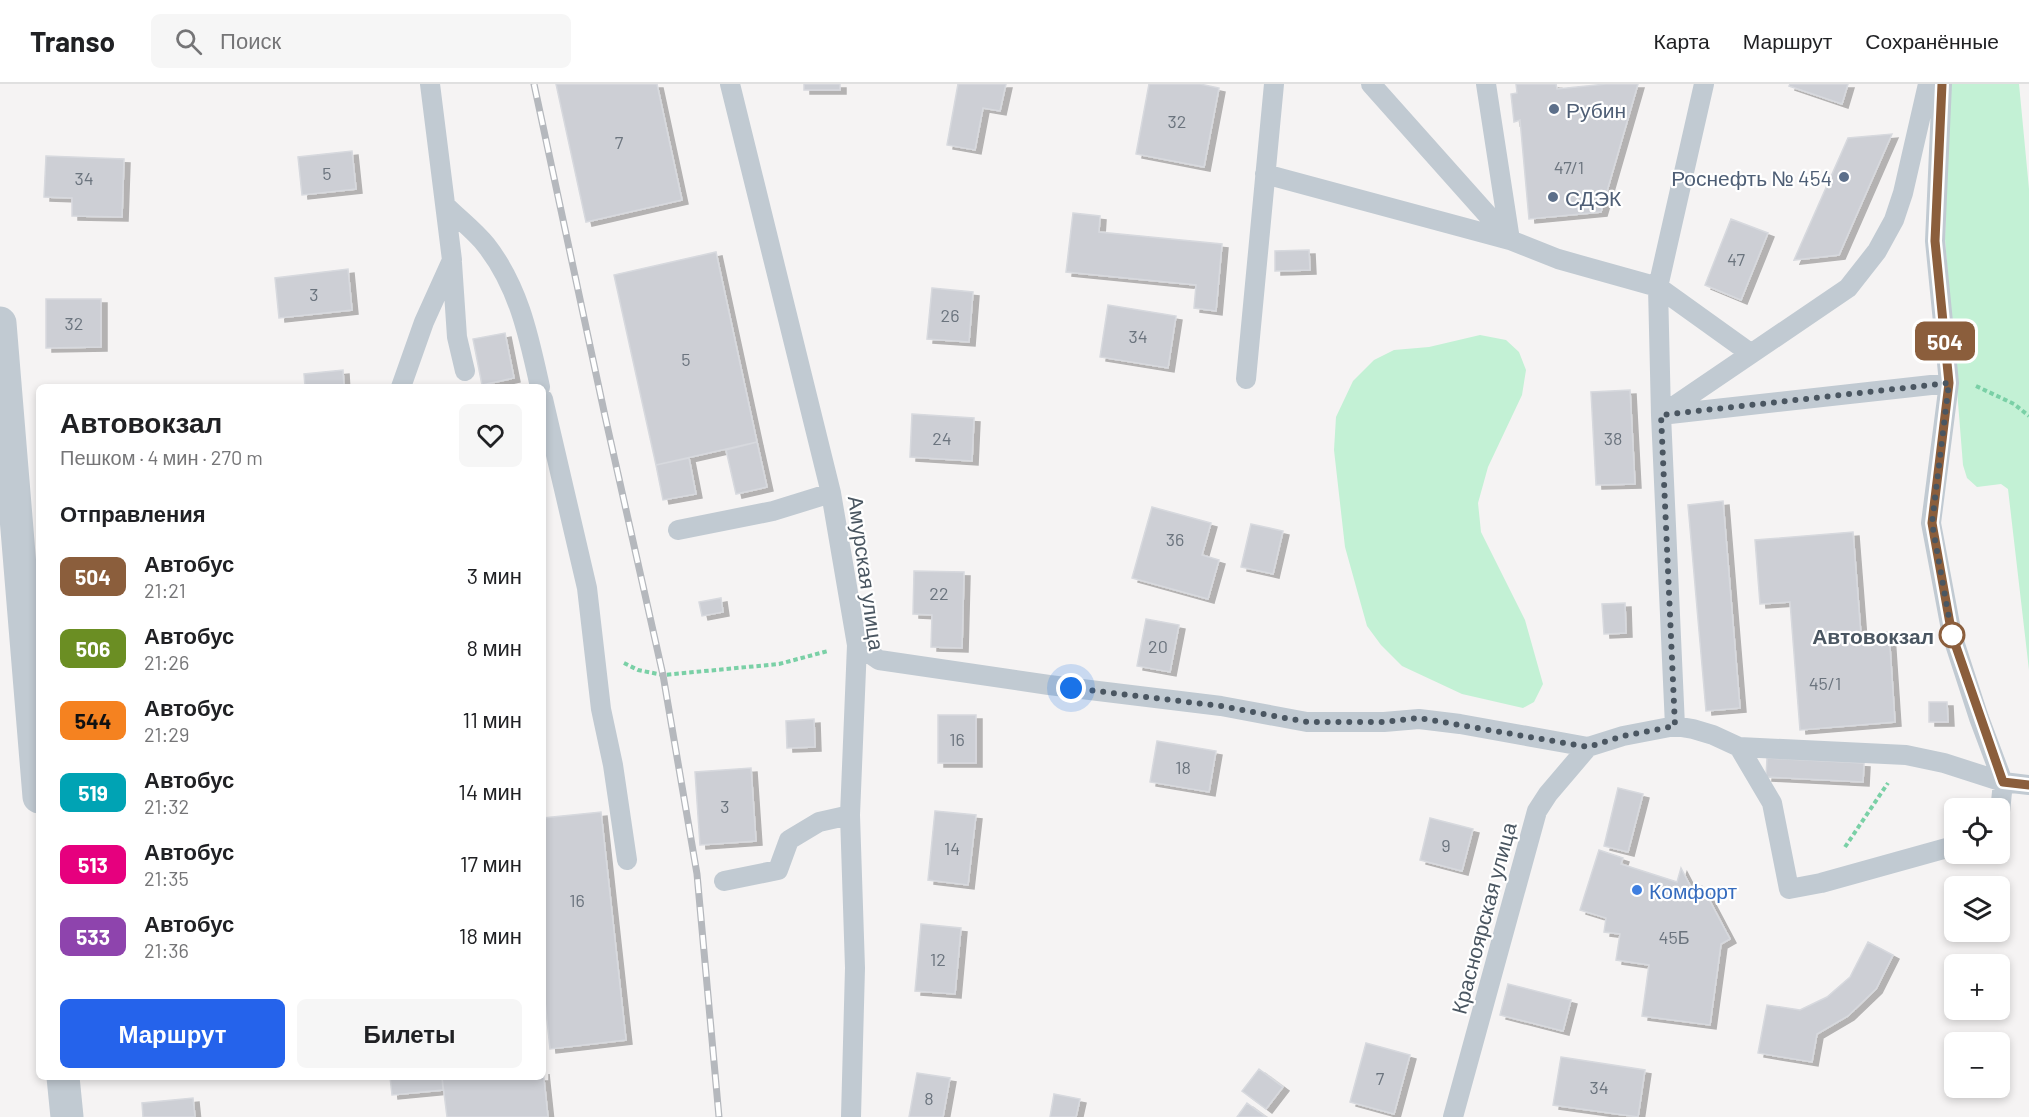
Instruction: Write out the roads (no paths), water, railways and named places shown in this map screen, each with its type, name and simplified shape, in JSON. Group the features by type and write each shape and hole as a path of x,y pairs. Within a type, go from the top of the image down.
{"street":[{"path":"0,323 36,761"},
{"path":"63,1080 67,1117"}],"lane":[{"path":"430,84 452,260 457,337 465,371"},
{"name":"Амурская улица","path":"730,84 831,494 857,645 850,815 855,968 851,1117"},
{"path":"1245,379 1274,84"},
{"path":"1371,84 1510,240"},
{"path":"1486,84 1510,240"},
{"path":"1675,726 1661,415 1658,287 1704,84"},
{"path":"1661,415 1848,288 1877,251 1894,220 1903,193 1928,84"},
{"path":"1942,84 1935,241 1949,383 1932,523 1952,635 2003,782 2001,798"},
{"path":"1265,174 1510,240 1558,259 1658,287 1750,353"},
{"path":"446,206 486,244 512,286 526,325 539,384"},
{"path":"402,384 424,322 452,260"},
{"path":"1661,415 1949,383"},
{"path":"546,412 586,588 601,709 613,765 627,860"},
{"path":"678,531 774,511 831,494"},
{"path":"857,645 879,660 1049,685 1221,706 1307,722 1384,722 1419,718 1588,747 1623,736 1675,726 1713,735 1739,747 1906,755 1944,763 2003,782 2029,785"},
{"name":"Красноярская улица","path":"1454,1117 1537,811 1548,794 1588,747"},
{"path":"1739,747 1772,803 1789,889 1821,883 1944,849"},
{"path":"724,881 778,870 789,840 819,822 850,815"}],"railway":[{"path":"534,84 663,675 697,874 719,1117"}],"place":[{"name":"Рубин","path":"1554,109"},
{"name":"Роснефть № 454","path":"1844,177"},
{"name":"СДЭК","path":"1553,197"},
{"name":"Автовокзал","path":"1952,635"},
{"name":"Комфорт","path":"1637,890"}]}
